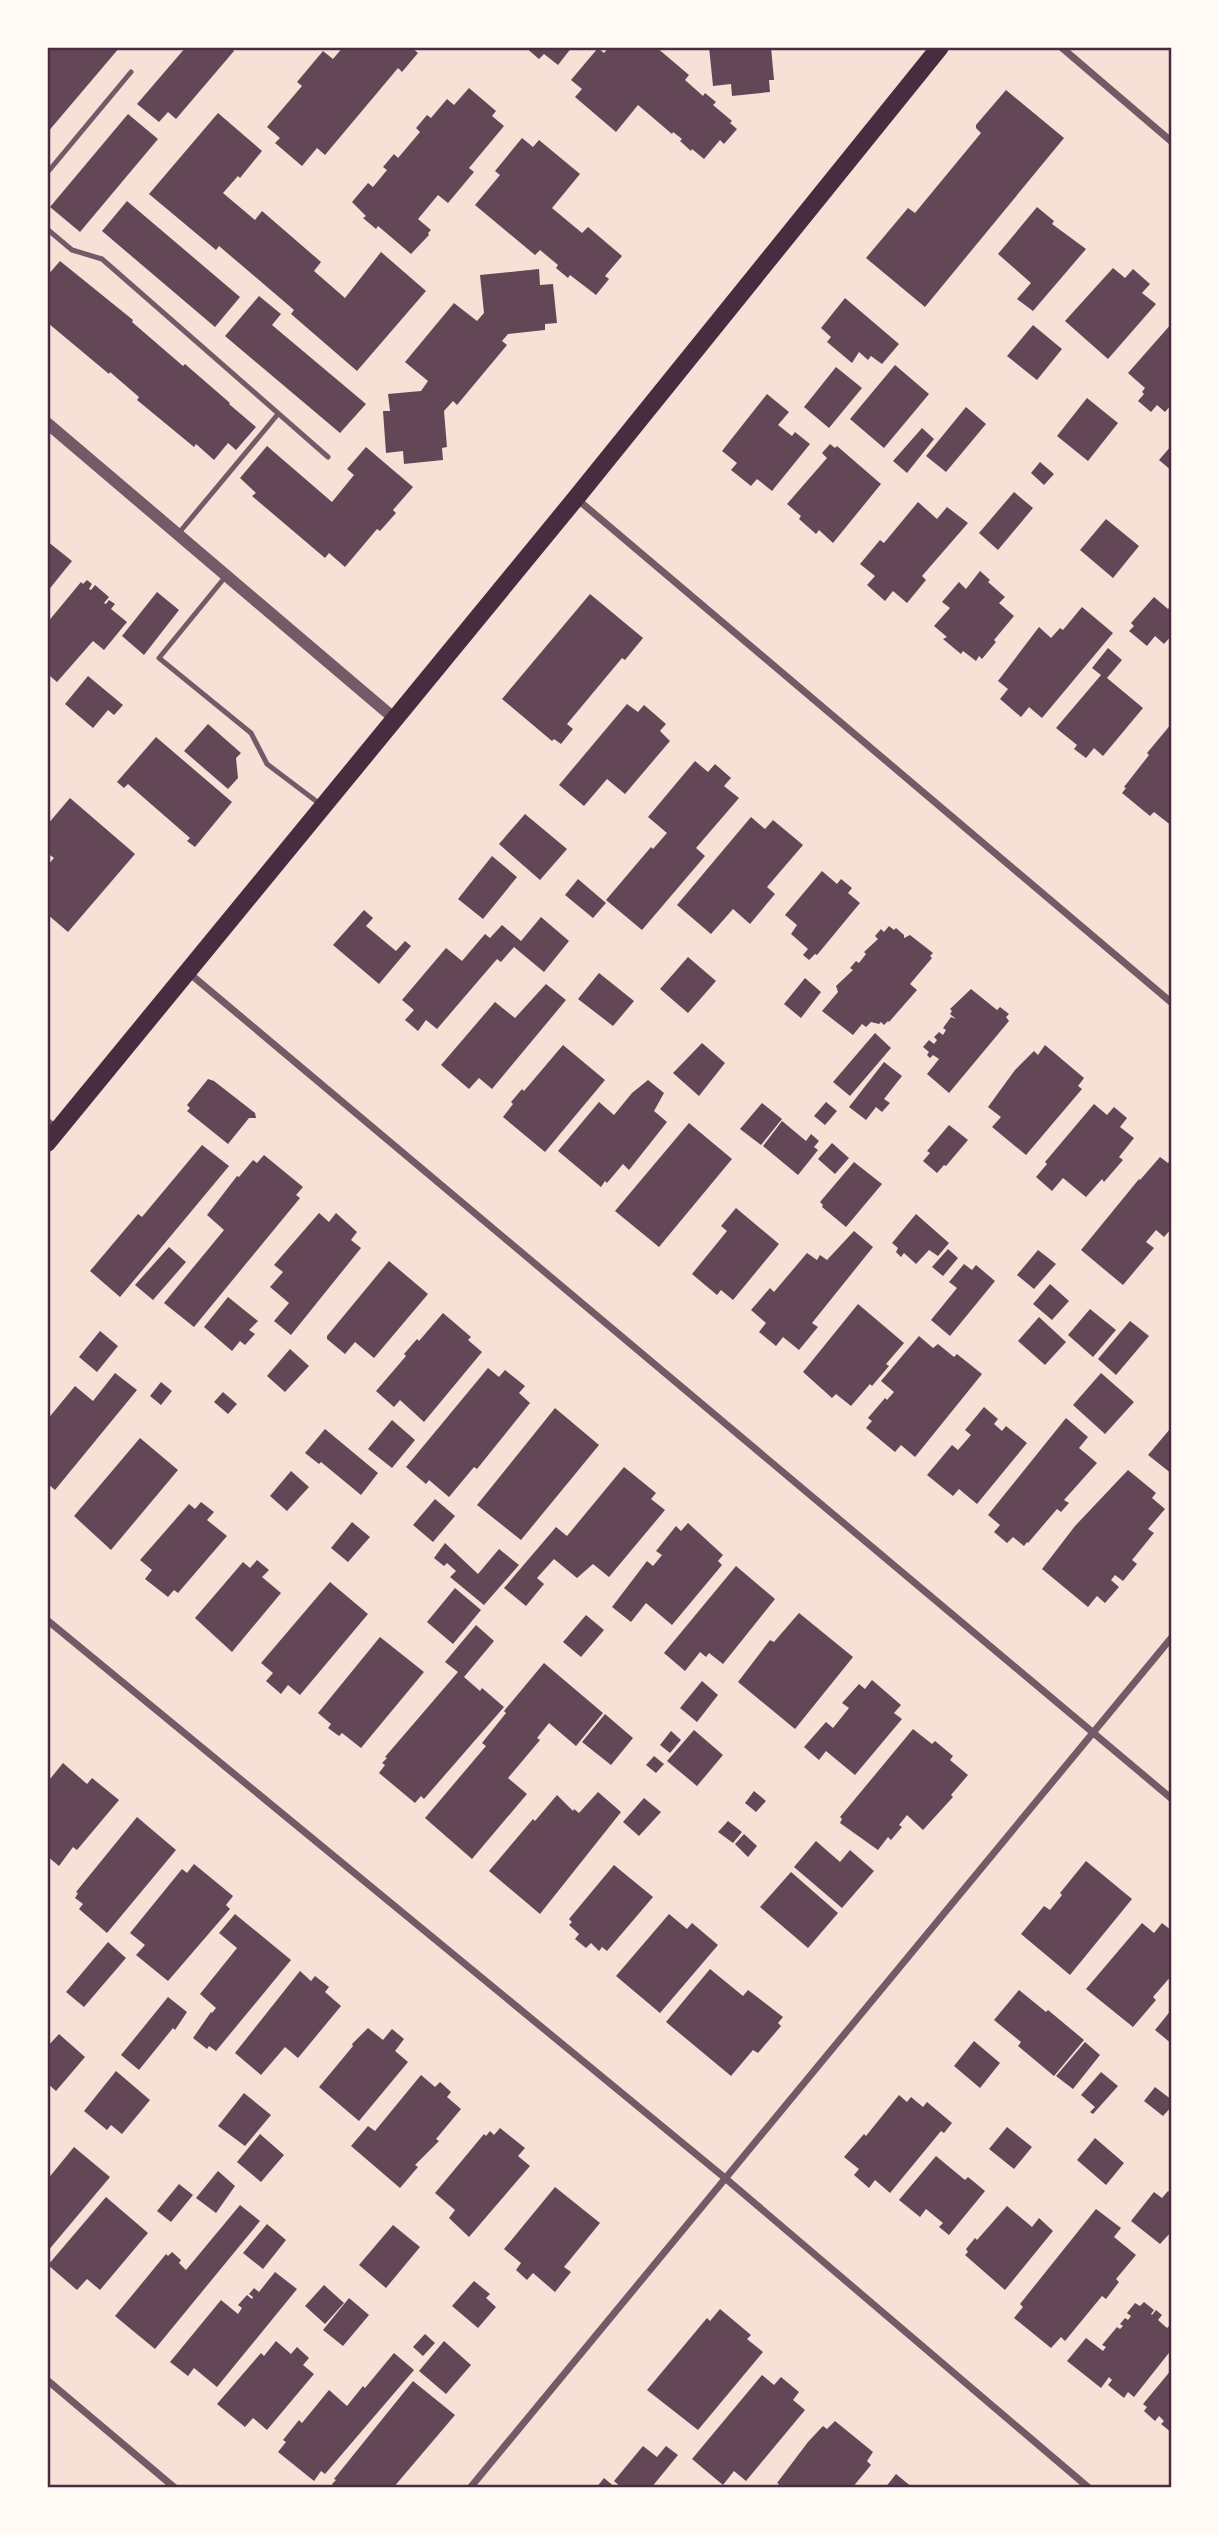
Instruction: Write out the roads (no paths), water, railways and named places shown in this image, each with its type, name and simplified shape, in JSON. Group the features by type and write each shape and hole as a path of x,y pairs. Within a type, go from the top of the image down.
{"main road":[{"path":"51,1131 395,719 940,47"}],"street":[{"path":"1060,47 1172,142"},
{"path":"47,424 395,719"},
{"path":"576,498 1172,1003"},
{"path":"187,971 1172,1799"},
{"path":"47,1620 725,2178 1089,2488"},
{"path":"470,2488 1172,1637"},
{"path":"47,2380 175,2488"}],"lane":[{"path":"47,173 131,72"},
{"path":"47,229 72,250 102,259 328,457"},
{"path":"178,534 278,414"},
{"path":"226,576 159,658 251,733 267,764 322,806"}]}
